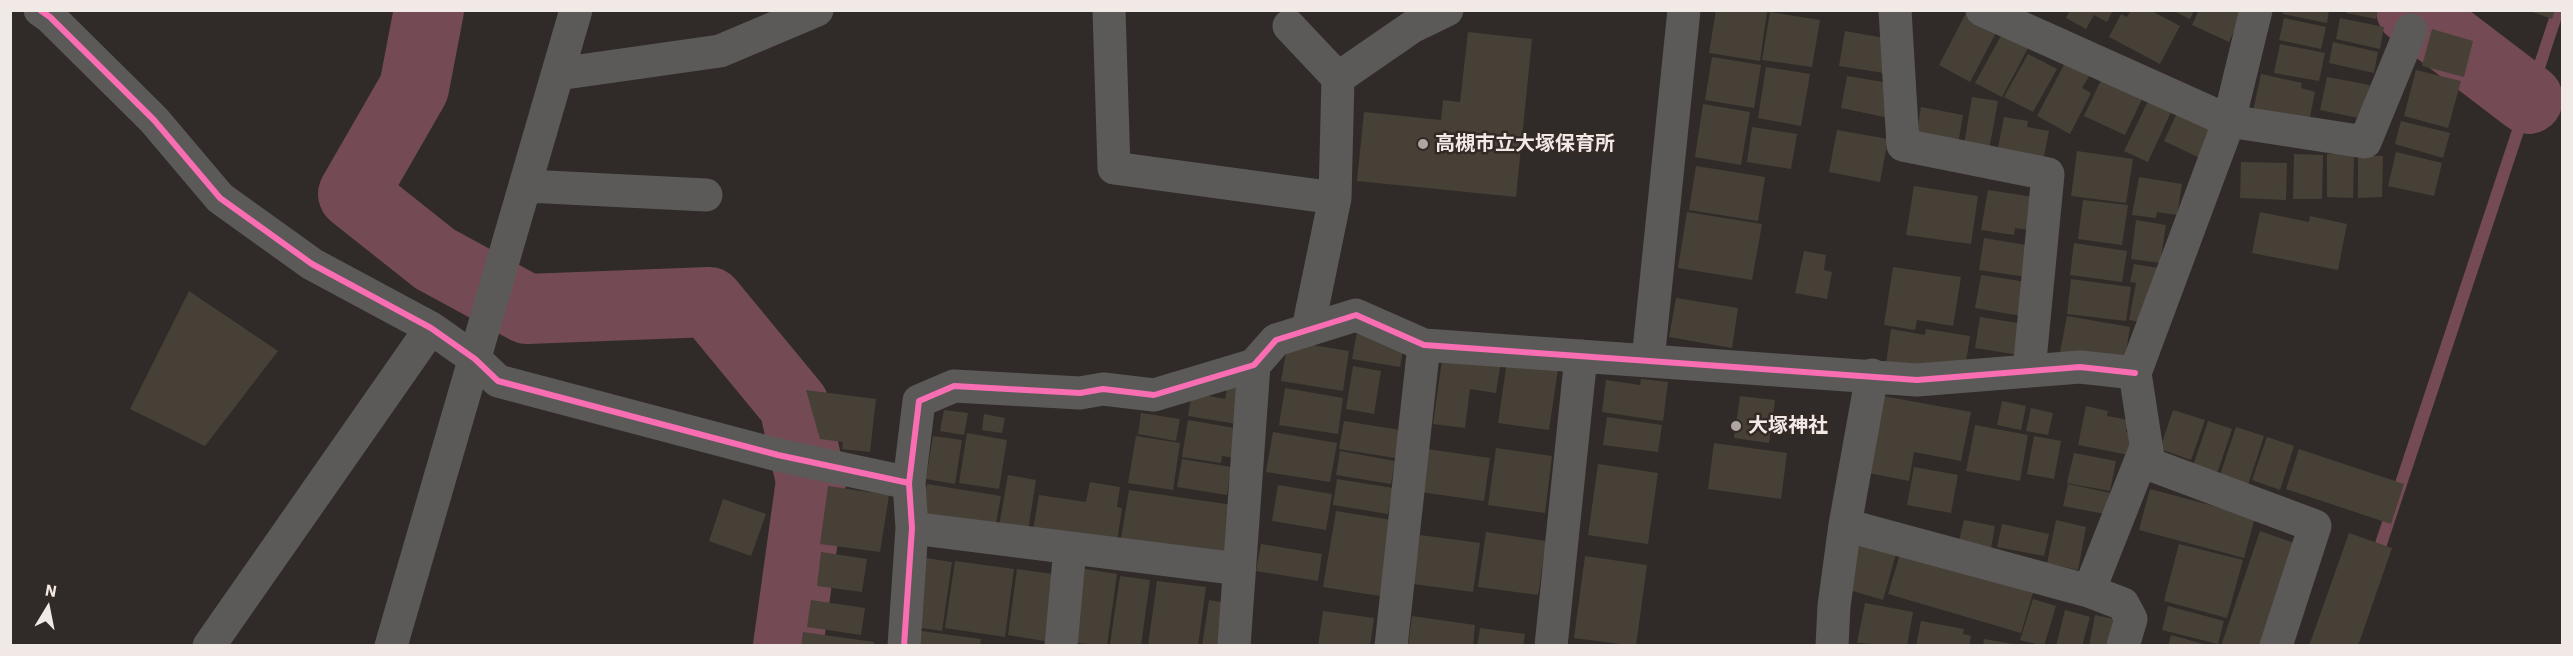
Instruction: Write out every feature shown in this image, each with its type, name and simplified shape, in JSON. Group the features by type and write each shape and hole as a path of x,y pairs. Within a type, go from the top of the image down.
{"street":[{"path":"40,10 50,17 154,120 220,198 312,264 431,328 475,359 498,381 778,455 909,483"},
{"path":"391,645 527,186 576,10"},
{"path":"558,74 720,51 817,10"},
{"path":"1109,10 1114,168 1335,198"},
{"path":"1338,78 1412,27 1447,10"},
{"path":"1648,360 1684,10"},
{"path":"1895,10 1903,145 2048,174 2029,371"},
{"path":"1982,10 2229,121 2365,142 2411,30"},
{"path":"2256,10 2229,121 2135,373 2150,464 2315,526 2276,645"},
{"path":"1289,26 1338,78 1335,198 1308,329"},
{"path":"527,186 706,195"},
{"path":"904,645 912,528 909,483 919,401 954,386 1080,393 1103,389 1154,395 1254,365 1276,340 1356,315 1424,345 1872,375 1917,380 2080,367 2135,373"},
{"path":"209,645 431,328"},
{"path":"1391,645 1424,345"},
{"path":"1551,645 1581,356"},
{"path":"1234,645 1254,365"},
{"path":"1832,645 1834,606 1845,525 1872,375"},
{"path":"2089,591 2146,447"},
{"path":"1845,525 2089,591 2123,604 2131,619 2123,645"},
{"path":"912,528 1239,569"},
{"path":"1061,645 1070,548"}],"building":[{"path":"1716,10 1767,12 1760,61 1709,53"},
{"path":"2070,10 2113,10 2107,22 2094,15 2086,29 2066,18"},
{"path":"2131,10 2150,10 2180,26 2160,64 2109,37 2121,14 2127,17"},
{"path":"2172,10 2194,10 2190,19"},
{"path":"2199,10 2244,10 2229,42 2192,25"},
{"path":"2283,10 2329,10 2327,23 2283,14"},
{"path":"2347,10 2378,10 2376,19 2346,13"},
{"path":"2527,10 2555,10 2552,19"},
{"path":"1770,12 1820,20 1812,67 1762,60"},
{"path":"1966,13 1998,29 1970,82 1939,65"},
{"path":"2284,18 2326,27 2321,49 2279,40"},
{"path":"2340,18 2384,27 2380,49 2336,39"},
{"path":"2432,29 2473,41 2464,77 2422,66"},
{"path":"1845,31 1890,39 1884,73 1839,66"},
{"path":"1468,32 1532,39 1516,197 1357,181 1364,112 1441,120 1443,100 1460,102"},
{"path":"2002,34 2028,48 2002,97 1975,83"},
{"path":"2333,42 2378,52 2374,73 2329,63"},
{"path":"2280,44 2325,53 2319,81 2274,73"},
{"path":"2028,54 2057,69 2033,112 2004,97"},
{"path":"1712,57 1761,65 1754,108 1705,100"},
{"path":"2067,59 2092,71 2082,88 2091,93 2070,134 2037,116"},
{"path":"1766,67 1810,74 1801,126 1758,118"},
{"path":"2416,70 2461,81 2448,128 2404,116"},
{"path":"2261,74 2302,83 2301,88 2315,92 2309,122 2253,111"},
{"path":"1847,76 1895,84 1889,118 1841,108"},
{"path":"2327,77 2370,85 2363,119 2320,110"},
{"path":"2102,78 2143,97 2125,135 2084,116"},
{"path":"1972,97 1998,101 1989,150 1964,145"},
{"path":"2148,101 2171,112 2148,162 2124,151"},
{"path":"1703,104 1750,112 1741,165 1695,157"},
{"path":"1921,107 1963,115 1958,144 1916,137"},
{"path":"2178,111 2217,129 2202,159 2164,141"},
{"path":"2004,117 2028,121 2027,127 2049,131 2043,161 1997,153"},
{"path":"2401,121 2450,133 2443,158 2395,144"},
{"path":"1752,127 1797,134 1791,169 1747,162"},
{"path":"1837,130 1888,139 1880,182 1829,172"},
{"path":"2077,151 2133,159 2126,203 2071,196"},
{"path":"2396,152 2442,163 2434,196 2388,186"},
{"path":"2294,154 2323,155 2322,199 2293,199"},
{"path":"2327,154 2354,154 2353,198 2327,197"},
{"path":"2358,156 2383,156 2382,197 2358,198"},
{"path":"2241,162 2287,163 2286,200 2240,198"},
{"path":"1696,166 1765,177 1758,221 1689,210"},
{"path":"2139,177 2182,184 2177,215 2157,212 2156,218 2132,215"},
{"path":"1914,186 1978,196 1971,244 1906,235"},
{"path":"1988,190 2034,197 2029,230 2015,228 2014,235 1981,230"},
{"path":"2083,200 2128,205 2122,245 2078,239"},
{"path":"1687,212 1762,224 1752,280 1678,268"},
{"path":"2260,212 2309,222 2310,216 2347,224 2338,270 2252,253"},
{"path":"2136,220 2166,225 2160,263 2131,259"},
{"path":"1984,238 2038,247 2033,278 1979,270"},
{"path":"2074,243 2127,251 2122,282 2070,275"},
{"path":"1804,251 1826,255 1824,270 1832,272 1827,299 1795,293"},
{"path":"2134,264 2165,269 2151,324 2129,320 2136,283 2130,282"},
{"path":"1893,267 1961,277 1953,326 1917,320 1915,330 1884,325"},
{"path":"1981,275 2033,283 2027,317 1975,308"},
{"path":"2071,279 2131,287 2126,321 2067,314"},
{"path":"189,291 278,351 205,446 130,409"},
{"path":"1676,298 1738,308 1732,348 1669,337"},
{"path":"2067,316 2130,327 2125,359 2108,360 2060,352"},
{"path":"1980,317 2024,324 2019,355 1975,348"},
{"path":"1891,329 1925,335 1926,329 1970,336 1964,375 1886,363"},
{"path":"1357,332 1405,340 1400,367 1352,359"},
{"path":"1288,341 1349,351 1343,391 1281,381"},
{"path":"1443,353 1501,361 1496,393 1470,389 1465,428 1433,424"},
{"path":"1508,354 1559,362 1549,430 1498,423"},
{"path":"1353,366 1381,371 1374,414 1346,409"},
{"path":"1229,377 1251,380 1243,425 1188,416 1192,393 1225,399"},
{"path":"1641,379 1668,382 1663,421 1602,412 1606,380 1640,385"},
{"path":"1285,388 1343,398 1338,434 1279,425"},
{"path":"806,390 876,399 870,452 842,449 843,442 820,439"},
{"path":"1740,396 1775,400 1769,443 1734,438"},
{"path":"1883,396 1971,412 1961,461 1914,452 1909,481 1868,473"},
{"path":"2002,401 2026,406 2021,430 1997,425"},
{"path":"2086,406 2108,411 2107,416 2129,420 2126,432 2133,433 2129,455 2078,445"},
{"path":"2031,408 2053,413 2048,435 2026,431"},
{"path":"944,410 968,413 964,435 940,431"},
{"path":"2173,410 2205,420 2191,460 2160,449"},
{"path":"1141,413 1180,419 1176,441 1138,434"},
{"path":"984,414 1005,418 1002,433 982,430"},
{"path":"1607,417 1662,425 1658,452 1603,445"},
{"path":"1188,420 1246,430 1241,459 1222,456 1221,463 1182,457"},
{"path":"1344,421 1400,430 1395,458 1339,449"},
{"path":"2208,421 2232,429 2217,474 2193,466"},
{"path":"1975,425 2028,435 2020,481 1966,471"},
{"path":"2236,427 2264,436 2248,485 2220,475"},
{"path":"1273,432 1337,443 1330,482 1266,472"},
{"path":"967,433 1007,440 999,489 959,483"},
{"path":"933,436 962,440 955,484 926,479"},
{"path":"1136,436 1180,443 1173,490 1128,483"},
{"path":"2034,436 2061,441 2054,479 2027,474"},
{"path":"2267,437 2294,446 2280,490 2252,480"},
{"path":"1714,443 1787,453 1781,499 1708,489"},
{"path":"1496,448 1552,456 1545,513 1488,505"},
{"path":"1427,449 1490,458 1484,501 1420,492"},
{"path":"2299,449 2404,484 2391,524 2286,489"},
{"path":"1340,451 1395,461 1391,484 1336,475"},
{"path":"2074,453 2116,461 2110,491 2067,483"},
{"path":"1182,459 1231,467 1227,495 1177,487"},
{"path":"1598,464 1658,473 1648,544 1588,535"},
{"path":"1914,467 1958,475 1951,513 1907,505"},
{"path":"1008,475 1036,480 1027,537 998,532"},
{"path":"1337,479 1393,488 1388,514 1333,505"},
{"path":"1090,482 1120,487 1117,507 1122,508 1116,549 1032,536 1039,495 1086,502"},
{"path":"927,484 1001,496 994,534 921,522"},
{"path":"2068,484 2115,494 2110,515 2063,506"},
{"path":"1278,485 1332,494 1326,530 1272,521"},
{"path":"828,486 889,495 880,552 820,544"},
{"path":"2150,489 2255,517 2244,558 2139,530"},
{"path":"1129,490 1240,506 1231,562 1120,544"},
{"path":"723,499 766,514 751,556 709,541"},
{"path":"1336,511 1392,520 1380,596 1323,587"},
{"path":"1964,520 1995,526 1991,548 1959,541"},
{"path":"2056,520 2086,527 2078,570 2047,563"},
{"path":"2002,524 2049,534 2044,556 1997,547"},
{"path":"2260,531 2303,546 2270,646 2221,646"},
{"path":"1486,532 1546,541 1538,595 1478,587"},
{"path":"2349,533 2392,548 2358,646 2309,646"},
{"path":"1420,535 1480,543 1473,592 1413,584"},
{"path":"1860,539 1897,550 1883,600 1846,589"},
{"path":"1261,544 1322,554 1318,581 1256,571"},
{"path":"2179,544 2243,560 2227,618 2164,601"},
{"path":"821,552 867,559 862,592 817,586"},
{"path":"1900,554 2033,593 2021,633 1888,594"},
{"path":"1585,556 1647,565 1636,646 1574,638"},
{"path":"919,557 952,562 942,631 909,626"},
{"path":"955,561 1014,569 1005,637 945,628"},
{"path":"1080,568 1117,574 1107,646 1070,642"},
{"path":"1017,569 1060,575 1050,642 1008,635"},
{"path":"1120,576 1150,580 1141,646 1110,644"},
{"path":"1157,581 1206,587 1198,646 1148,646"},
{"path":"2033,599 2056,606 2044,646 2020,640"},
{"path":"811,600 865,608 861,635 807,627"},
{"path":"1209,600 1232,604 1226,646 1202,646"},
{"path":"1865,603 1913,612 1907,646 1857,643"},
{"path":"2168,606 2224,621 2218,644 2162,630"},
{"path":"2065,610 2090,617 2082,646 2056,646"},
{"path":"1323,611 1374,618 1370,646 1318,646"},
{"path":"2095,615 2123,621 2118,646 2089,646"},
{"path":"1412,616 1475,625 1473,646 1408,646"},
{"path":"1921,621 1964,629 1963,634 1971,636 1969,646 1916,646"},
{"path":"1480,628 1525,634 1523,646 1477,646"},
{"path":"914,630 981,639 980,646 912,646"},
{"path":"803,632 874,642 874,646 801,646"},
{"path":"2171,635 2207,645 2207,646 2168,646"},
{"path":"1984,639 2013,644 2013,646 1983,646"}],"waterway":[{"path":"429,10 414,88 353,194 435,259 527,309 709,302 794,405 811,481 788,646"},
{"path":"2411,10 2528,99"},
{"path":"2376,559 2558,10"}],"cycle path":[{"path":"40,10 50,17 154,120 220,198 312,264 431,328 475,359 498,381 778,455 909,483"},
{"path":"904,646 912,528 909,483 919,401 954,386 1080,393 1103,389 1154,395 1254,365 1276,340 1356,315 1424,345 1917,380 2080,367 2135,373"}],"place":[{"name":"高槻市立大塚保育所","path":"1423,144"},
{"name":"大塚神社","path":"1736,426"}]}
